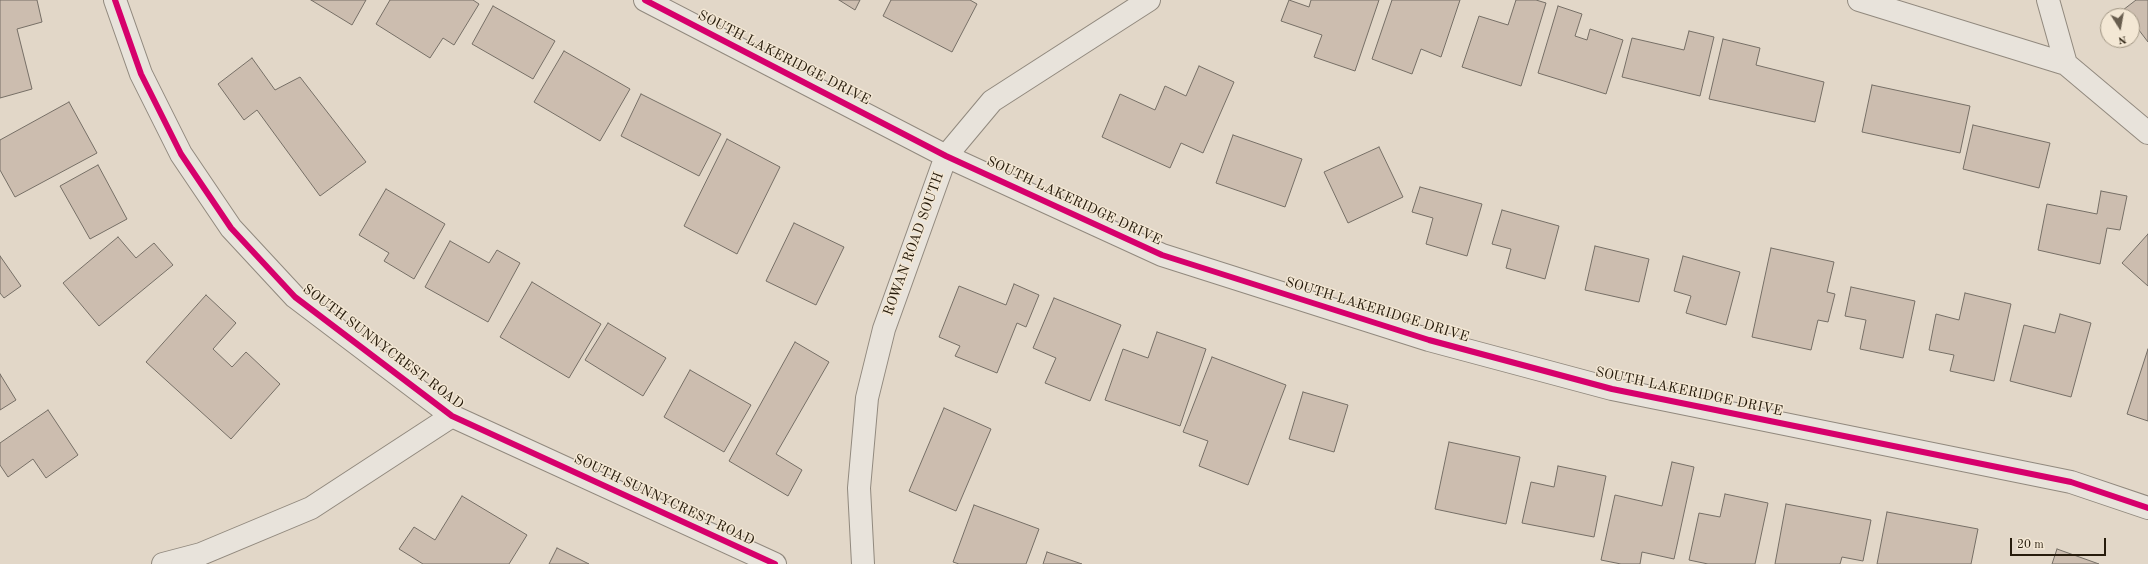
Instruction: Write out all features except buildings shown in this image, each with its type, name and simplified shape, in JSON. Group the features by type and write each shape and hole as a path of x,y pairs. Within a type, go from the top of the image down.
{"street":[{"name":"SOUTH SUNNYCREST ROAD","path":"114,0 141,74 181,154 231,228 295,297 452,416 775,564"},
{"name":"SOUTH LAKERIDGE DRIVE","path":"646,0 946,156 1162,255 1429,340 1612,389 2070,482 2148,508"},
{"name":"ROWAN ROAD SOUTH","path":"863,564 858,488 867,398 884,329 946,156 992,101 1149,0"},
{"path":"1859,0 2066,64 2148,133"},
{"path":"2048,0 2066,64"},
{"path":"163,564 201,554 311,508 452,416"}],"cycle path":[{"path":"115,0 141,74 181,154 231,228 295,297 452,416 775,564"},
{"path":"645,0 946,156 1162,255 1429,340 1612,389 2071,482 2148,508"}]}
